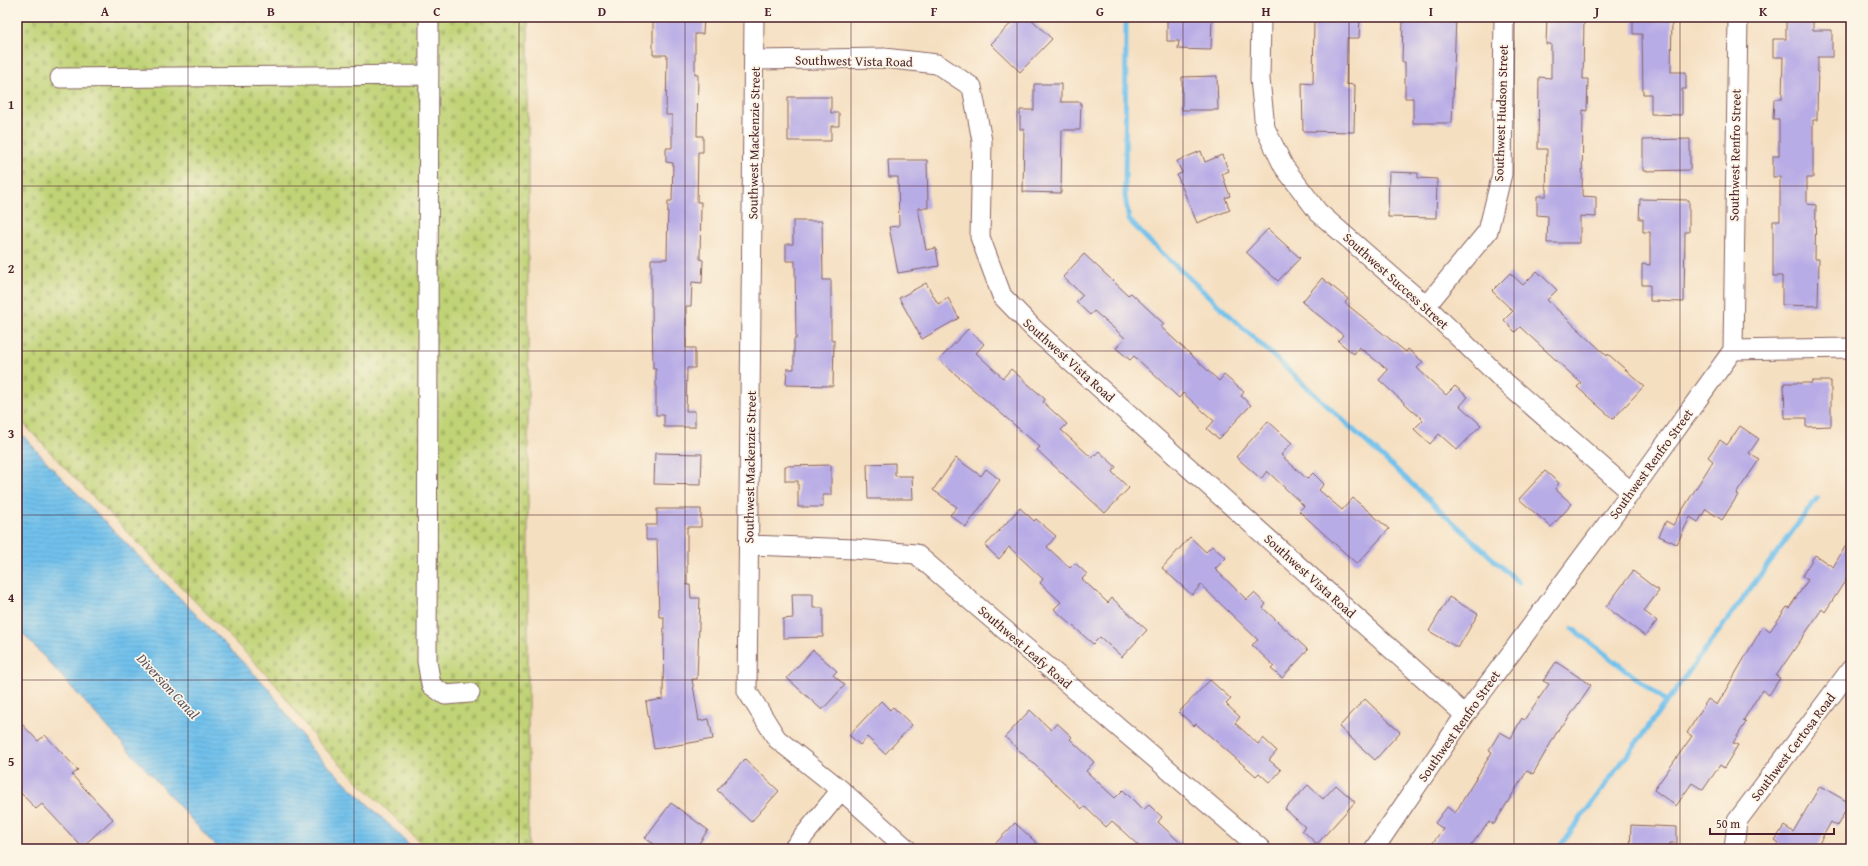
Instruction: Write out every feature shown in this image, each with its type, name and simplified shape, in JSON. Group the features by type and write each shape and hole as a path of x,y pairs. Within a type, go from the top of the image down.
{"street":[{"path":"429,17 427,661 430,685 445,695 470,693"},
{"name":"Southwest Mackenzie Street","path":"754,17 755,60 747,691 777,740 841,790 907,849"},
{"name":"Southwest Success Street","path":"1261,17 1260,79 1265,128 1284,167 1318,212 1426,306 1507,384 1631,492"},
{"name":"Southwest Hudson Street","path":"1426,306 1488,231 1502,174 1504,17"},
{"name":"Southwest Renfro Street","path":"1374,849 1465,715 1631,492 1733,350 1738,17"},
{"name":"Southwest Vista Road","path":"755,60 884,58 937,64 972,87 982,141 980,237 1002,296 1034,329 1465,715"},
{"path":"60,78 429,75"},
{"path":"1733,350 1851,348"},
{"name":"Southwest Leafy Road","path":"749,545 854,549 916,554 1261,849"},
{"name":"Southwest Certosa Road","path":"1734,849 1737,821 1851,669"},
{"path":"793,849 841,790"}],"green space":[{"path":"17,17 528,17 528,849 427,849 318,742 274,682 62,465 17,416"}],"water":[{"name":"Diversion Canal","path":"17,429 56,472 269,689 311,749 414,849 219,849 210,840 17,627"}],"building":[{"path":"653,17 704,17 703,34 695,34 695,74 698,74 697,136 703,136 703,152 698,152 697,202 701,202 700,259 703,260 702,283 692,282 691,306 686,306 686,348 695,348 695,368 687,368 686,411 695,411 695,427 664,427 664,415 656,415 656,369 653,369 651,259 667,259 668,201 672,201 673,163 666,162 666,148 672,148 672,115 666,115 667,55 653,55"},
{"path":"1017,17 1029,17 1052,39 1020,72 991,44"},
{"path":"1167,17 1212,17 1211,50 1178,49 1179,41 1167,41"},
{"path":"1314,17 1360,17 1359,38 1347,38 1346,84 1355,85 1354,132 1303,131 1302,83 1313,84"},
{"path":"1403,17 1456,17 1452,123 1413,123 1413,98 1405,98 1405,62 1402,62"},
{"path":"1547,17 1584,17 1583,79 1588,79 1587,111 1583,110 1582,196 1596,197 1596,217 1580,216 1580,243 1547,243 1548,216 1537,215 1537,196 1546,196 1547,149 1538,149 1539,77 1551,78 1551,44 1546,44"},
{"path":"1633,17 1672,17 1671,72 1686,72 1686,89 1682,89 1682,115 1651,114 1651,94 1643,94 1642,34 1633,34"},
{"path":"1786,17 1813,17 1813,30 1832,30 1832,57 1818,57 1817,120 1813,120 1813,178 1807,178 1807,204 1816,205 1815,259 1819,259 1818,306 1782,305 1782,276 1773,276 1773,221 1780,221 1780,177 1773,177 1773,156 1779,156 1779,119 1773,119 1774,99 1782,99 1783,57 1773,57 1773,39 1786,39"},
{"path":"1217,76 1218,110 1182,110 1182,77"},
{"path":"1034,84 1061,84 1061,102 1081,102 1080,130 1062,130 1061,193 1023,192 1024,129 1020,129 1020,110 1034,110"},
{"path":"788,97 831,97 831,113 839,113 839,126 831,126 831,141 788,141"},
{"path":"1690,139 1690,170 1643,171 1643,140"},
{"path":"1201,151 1205,162 1222,155 1229,171 1222,174 1230,196 1225,198 1230,210 1197,223 1177,175 1182,173 1177,161"},
{"path":"888,160 927,160 928,208 918,208 926,250 936,248 939,266 898,273 889,227 899,226 898,177 889,177"},
{"path":"1389,172 1418,173 1418,178 1437,179 1436,218 1388,217"},
{"path":"1640,199 1689,200 1689,232 1685,232 1684,302 1650,301 1650,285 1642,285 1642,264 1650,265 1650,232 1643,232 1643,219 1639,219"},
{"path":"793,221 822,221 823,280 831,280 831,340 834,340 833,386 786,385 787,369 794,369 794,339 796,339 795,261 786,261 786,244 793,244"},
{"path":"1268,229 1300,258 1278,281 1246,252"},
{"path":"1084,254 1128,295 1131,293 1164,324 1161,327 1219,381 1224,375 1244,392 1241,396 1251,405 1219,439 1207,429 1214,421 1183,393 1179,398 1134,356 1130,360 1116,348 1125,338 1094,311 1090,315 1076,302 1083,295 1063,277"},
{"path":"1537,271 1557,290 1547,300 1607,356 1608,354 1644,386 1613,419 1577,387 1581,383 1520,327 1515,332 1504,320 1513,311 1492,291 1510,273 1523,285"},
{"path":"1322,278 1348,299 1345,303 1406,352 1408,349 1423,362 1417,368 1446,395 1455,386 1468,397 1460,406 1481,425 1457,450 1439,434 1430,444 1414,429 1423,420 1379,380 1388,370 1359,347 1354,354 1338,341 1343,335 1302,302"},
{"path":"926,283 938,304 948,298 959,318 922,339 899,298"},
{"path":"968,329 984,344 976,353 1003,378 1011,369 1045,399 1043,402 1067,424 1061,430 1092,458 1099,451 1116,467 1112,472 1129,488 1105,513 1037,450 1040,447 939,360"},
{"path":"1812,381 1831,381 1831,426 1806,427 1806,418 1785,418 1784,383 1812,383"},
{"path":"1268,421 1292,443 1281,455 1307,479 1313,473 1324,484 1319,490 1342,510 1353,498 1389,529 1357,564 1299,511 1304,506 1267,471 1261,479 1236,457"},
{"path":"1740,426 1759,439 1749,453 1759,460 1736,494 1738,495 1722,520 1706,509 1698,522 1690,517 1677,544 1659,536 1666,521 1673,525 1713,461 1708,457 1720,440 1727,445"},
{"path":"655,453 702,454 701,485 654,484"},
{"path":"956,458 981,476 986,469 1000,480 966,527 950,515 957,507 933,490"},
{"path":"895,463 895,476 912,476 913,499 868,499 867,464"},
{"path":"831,465 831,495 823,495 823,507 798,507 798,481 785,481 785,466"},
{"path":"1545,471 1559,483 1555,489 1572,504 1551,527 1519,499"},
{"path":"1020,508 1034,521 1036,519 1056,536 1047,547 1070,568 1075,563 1087,574 1082,579 1108,603 1112,598 1147,630 1122,657 1100,637 1093,644 1054,609 1061,602 1040,583 1043,579 1009,547 999,559 985,546"},
{"path":"657,509 701,509 701,527 687,527 687,585 690,585 691,598 700,598 697,679 692,679 699,721 709,719 713,739 654,749 646,702 663,699 664,617 659,617 657,540 646,540 646,525 657,525"},
{"path":"1190,537 1206,552 1212,546 1226,558 1215,569 1247,600 1254,593 1266,604 1263,608 1308,650 1282,678 1271,669 1274,666 1252,645 1258,640 1201,585 1192,595 1162,568"},
{"path":"1851,537 1851,572 1825,612 1822,609 1776,676 1780,678 1769,695 1762,690 1743,721 1746,722 1733,743 1738,745 1724,768 1720,765 1703,790 1692,783 1676,806 1654,790 1692,736 1687,733 1708,699 1717,705 1763,626 1770,631 1787,607 1789,608 1808,580 1802,576 1815,555 1833,567"},
{"path":"1633,571 1659,591 1644,611 1657,621 1645,636 1606,607"},
{"path":"792,594 813,594 813,608 823,608 823,637 783,638 783,619 793,618"},
{"path":"1449,597 1478,614 1458,648 1429,631"},
{"path":"813,650 837,671 833,675 845,685 822,710 787,678"},
{"path":"1556,662 1591,685 1563,726 1561,725 1533,774 1527,771 1494,824 1489,822 1468,849 1428,849 1443,829 1435,823 1447,807 1455,813 1492,752 1489,750 1500,732 1511,738 1522,718 1524,720 1549,684 1543,681"},
{"path":"1210,680 1231,699 1226,704 1240,717 1235,723 1258,744 1263,738 1277,751 1269,760 1281,770 1270,783 1259,773 1256,776 1196,724 1194,726 1179,712"},
{"path":"1365,699 1400,732 1375,760 1339,727"},
{"path":"881,701 890,710 893,707 912,725 885,754 867,737 860,745 849,735"},
{"path":"1030,710 1051,730 1057,723 1072,737 1070,739 1094,762 1086,771 1115,798 1123,790 1143,810 1149,805 1162,817 1158,822 1187,849 1142,849 1112,821 1106,827 1085,807 1082,809 1005,737"},
{"path":"17,719 38,741 45,735 78,770 72,775 113,819 82,847 42,804 36,809 17,789"},
{"path":"745,759 779,791 751,822 717,790"},
{"path":"1308,785 1323,799 1336,785 1355,802 1317,844 1302,830 1305,827 1285,809"},
{"path":"1820,786 1850,803 1837,826 1831,822 1816,849 1775,849 1779,843 1775,840 1784,826 1793,832"},
{"path":"671,803 708,830 695,849 661,849 645,838"},
{"path":"1015,823 1043,849 990,849"},
{"path":"1631,825 1677,827 1677,843 1670,843 1670,849 1630,849"}],"waterway":[{"path":"1126,17 1125,196 1129,220 1150,242 1519,583"},
{"path":"1558,849 1817,498"},
{"path":"1573,629 1667,702"}]}
